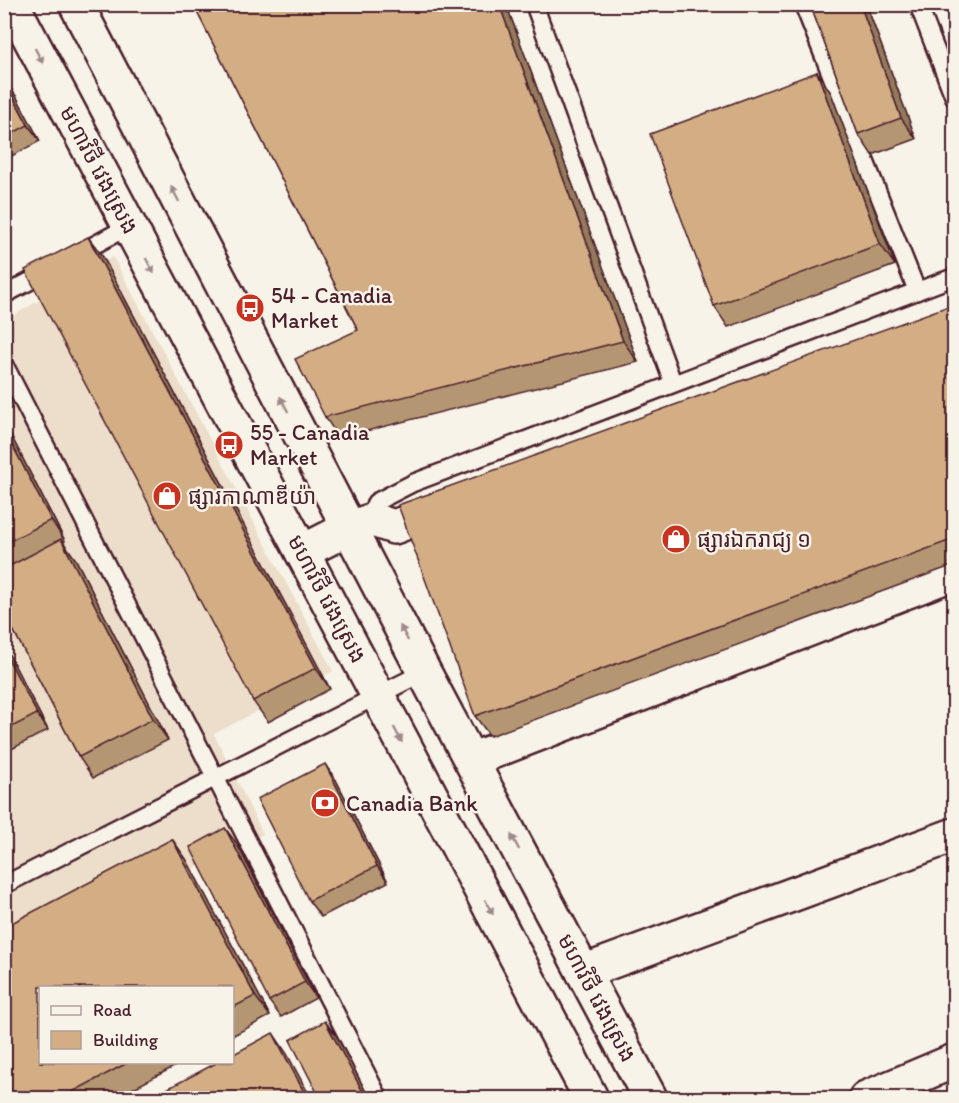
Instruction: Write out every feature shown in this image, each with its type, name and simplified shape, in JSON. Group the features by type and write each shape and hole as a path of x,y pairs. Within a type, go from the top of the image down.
{"main road":[{"name":"មហាវិថី វេងស្រេង","path":"12,4 591,1098"},
{"name":"មហាវិថី វេងស្រេង","path":"76,4 361,524 424,672 650,1098"},
{"path":"302,552 361,524 393,527 472,498"},
{"path":"471,760 954,573"},
{"path":"583,972 954,835"},
{"path":"866,1098 954,1061"}],"lane":[{"path":"534,4 673,383"},
{"path":"803,4 917,291"},
{"path":"918,4 954,97"},
{"path":"4,295 129,226"},
{"path":"361,524 376,502 413,483 954,277"},
{"path":"4,364 379,1098"},
{"path":"4,885 424,672"}],"shaded area":[{"path":"113,257 333,671 214,734 263,834 5,962 4,321"}],"building":[{"path":"193,4 499,4 623,341 325,417 295,359 358,330"},
{"path":"810,4 860,4 901,118 858,134"},
{"path":"817,72 880,244 714,306 650,134"},
{"path":"4,80 28,125 4,138"},
{"path":"88,237 316,668 253,701 25,270"},
{"name":"ផ្សារឯករាជ្យ ១","path":"954,304 954,539 475,716 398,505"},
{"path":"4,429 51,520 4,544"},
{"path":"61,539 153,719 79,757 4,612 4,569"},
{"path":"4,651 37,714 4,731"},
{"path":"325,764 377,866 309,901 257,799"},
{"path":"225,828 305,982 269,1001 190,847"},
{"path":"172,839 255,996 234,1007 234,986 39,986 39,1064 125,1064 61,1098 12,1098 4,1084 4,927"},
{"path":"325,1021 366,1098 320,1098 290,1040"},
{"path":"273,1033 307,1098 150,1098 214,1064 234,1064 234,1054"}],"place":[{"name":"54 - Canadia Market","path":"250,308"},
{"name":"55 - Canadia Market","path":"229,445"},
{"name":"ផ្សារកាណាឌីយ៉ា","path":"167,496"},
{"name":"ផ្សារឯករាជ្យ ១","path":"676,539"},
{"name":"Canadia Bank","path":"325,803"}]}
